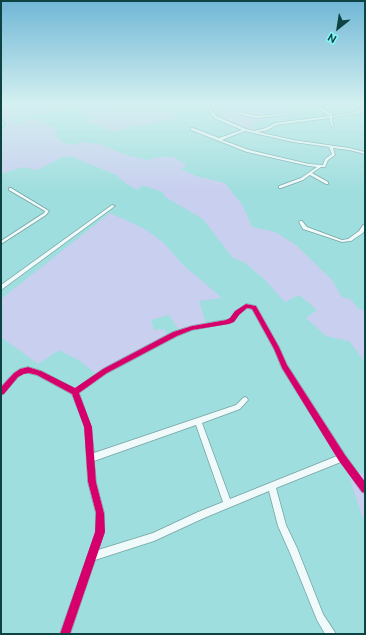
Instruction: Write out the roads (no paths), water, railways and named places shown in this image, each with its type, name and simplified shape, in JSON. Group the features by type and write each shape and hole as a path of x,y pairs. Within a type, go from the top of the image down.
{"street":[{"path":"205,134 248,151 309,165 324,166"},
{"path":"220,139 235,134"},
{"path":"259,134 286,140 365,153"},
{"path":"324,166 326,160 334,154 331,147"},
{"path":"280,187 311,174 316,168 324,166"},
{"path":"311,174 327,183"},
{"path":"1,243 45,214 47,211 10,189"},
{"path":"1,288 113,206"},
{"path":"301,222 305,228 342,240 350,240 361,232 365,226"},
{"path":"75,392 105,371 175,334 192,328 205,327 232,320 241,309 246,306 250,306 257,310 284,366 342,458 365,488"},
{"path":"1,392 16,375 28,370 39,373 75,392 88,427 92,482 100,513 100,532 65,634"},
{"path":"91,458 238,407 244,400"},
{"path":"198,422 228,504"},
{"path":"91,557 154,537 228,504 342,458"},
{"path":"272,486 282,526 294,551 320,617 331,634"}]}
